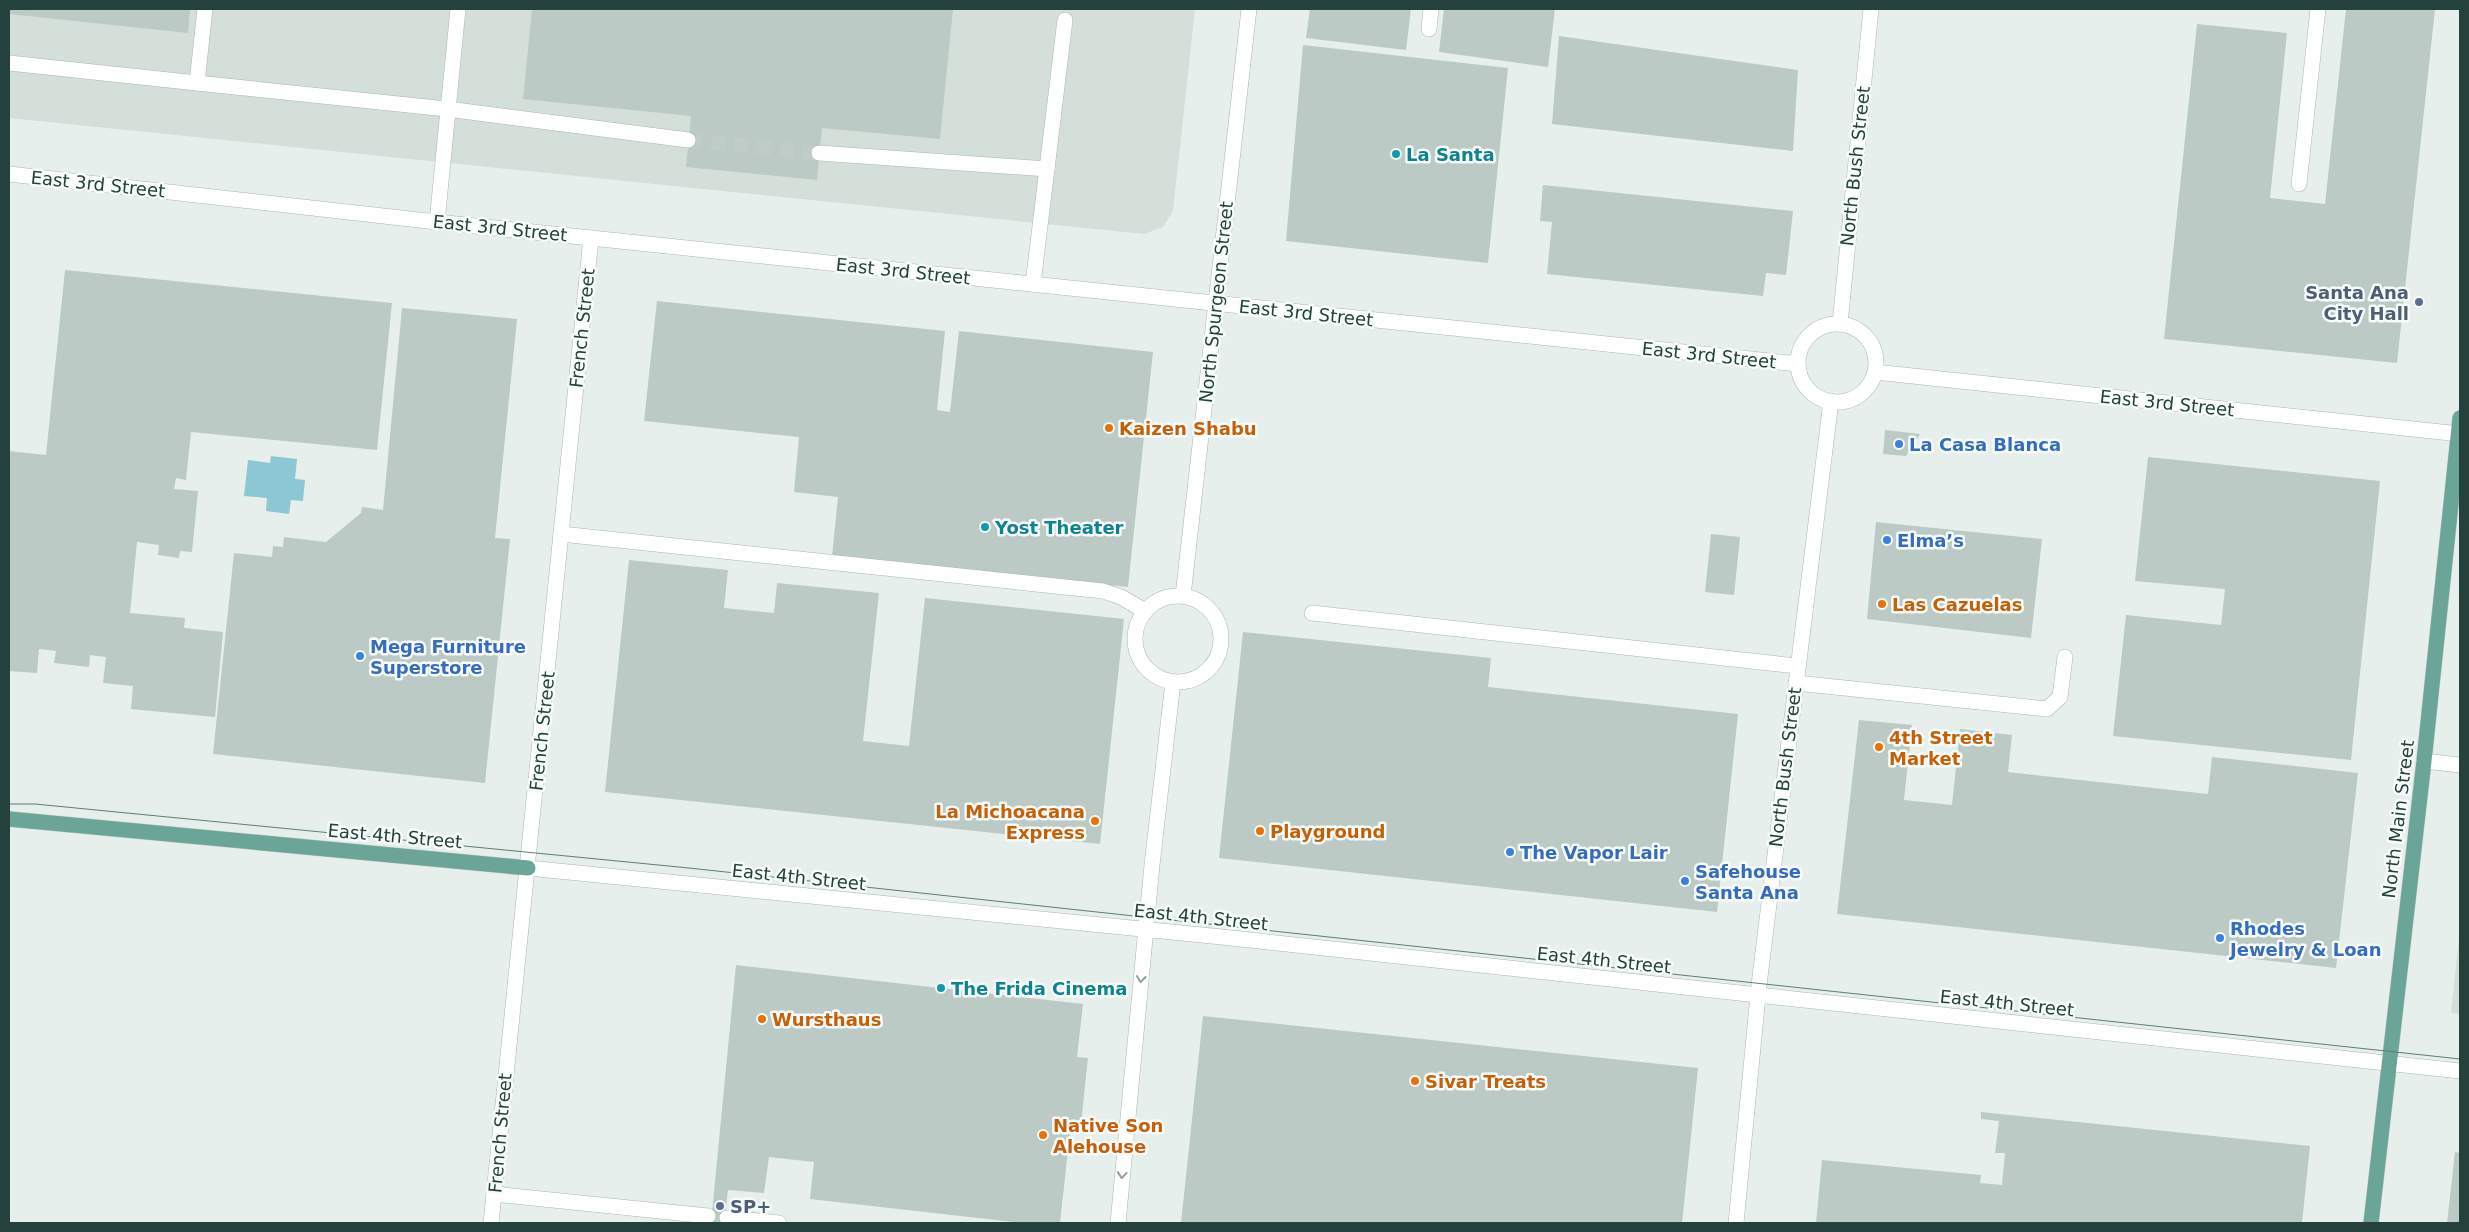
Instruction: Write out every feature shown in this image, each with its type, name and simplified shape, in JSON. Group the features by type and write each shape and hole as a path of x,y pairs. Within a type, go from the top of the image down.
{"main road":[{"name":"North Main Street","path":"2371,1223 2424,762 2460,418"},
{"name":"East 4th Street","path":"9,819 528,868"}],"street":[{"path":"197,82 205,9"},
{"path":"437,222 458,9"},
{"name":"North Spurgeon Street","path":"1183,596 1249,9"},
{"path":"1429,29 1432,9"},
{"name":"North Bush Street","path":"1840,324 1871,9"},
{"path":"2299,184 2318,9"},
{"path":"1033,284 1065,20"},
{"path":"9,63 447,109 688,140"},
{"path":"819,153 1047,169"},
{"name":"East 3rd Street","path":"9,174 437,222 1798,364"},
{"name":"French Street","path":"491,1223 501,1106 528,868 591,238"},
{"path":"1840,324 1855,328 1872,346 1875,357 1875,372 1864,390 1854,398 1842,402 1816,396 1806,387 1799,374 1798,364 1800,348 1808,336 1818,328 1840,324"},
{"name":"East 3rd Street","path":"1875,372 2459,434"},
{"name":"North Bush Street","path":"1736,1223 1757,995 1831,401"},
{"path":"562,534 1103,591 1121,597 1145,611"},
{"path":"1183,596 1199,601 1212,612 1219,627 1221,644 1216,659 1205,672 1190,680 1173,682 1158,677 1146,668 1138,655 1135,639 1137,624 1145,611 1156,602 1169,597 1183,596"},
{"path":"1312,613 1798,666"},
{"path":"1796,683 2047,709 2060,697 2065,656"},
{"path":"1118,1223 1146,930 1173,682"},
{"path":"2424,762 2460,765"},
{"name":"East 4th Street","path":"528,868 1146,930 2460,1072"},
{"path":"494,1194 708,1216"},
{"path":"727,1218 779,1223"}],"shaded area":[{"path":"9,9 1195,9 1173,211 1163,227 1144,234 9,118"},
{"path":"2460,928 2460,1014 2451,1013"}],"water":[{"path":"271,456 297,459 295,479 305,480 303,501 291,500 289,514 266,511 267,498 244,496 248,460 270,463"}],"building":[{"path":"9,9 190,9 188,33 9,14"},
{"path":"532,9 953,9 940,139 822,128 817,180 686,167 691,116 523,99"},
{"path":"1310,9 1411,9 1406,50 1306,38"},
{"path":"1444,9 1555,9 1548,67 1439,52"},
{"path":"2346,9 2435,9 2397,363 2164,339 2197,24 2287,33 2270,198 2325,204"},
{"path":"1559,36 1798,70 1793,151 1552,124"},
{"name":"La Santa","path":"1303,45 1508,68 1488,263 1286,241"},
{"path":"1543,185 1793,211 1786,275 1766,273 1763,296 1547,274 1552,222 1540,221"},
{"path":"65,270 392,303 377,450 191,432 186,480 176,478 174,489 198,491 192,552 180,551 179,558 158,555 159,545 137,542 130,613 185,618 184,628 223,632 215,717 131,709 133,686 103,683 106,657 90,655 89,667 54,663 56,651 39,649 37,673 9,671 9,451 46,455"},
{"path":"657,301 945,331 937,410 950,412 959,331 1153,352 1128,587 832,557 838,497 794,492 799,437 644,421"},
{"name":"Mega Furniture Superstore","path":"402,308 517,319 495,538 510,539 485,783 213,754 234,553 272,557 273,546 283,547 284,537 326,542 361,513 362,507 383,510"},
{"name":"La Casa Blanca","path":"1885,430 1920,434 1906,456 1883,454"},
{"path":"2148,457 2380,481 2351,760 2113,736 2126,615 2221,625 2225,589 2135,581"},
{"path":"1876,522 2042,539 2031,638 1867,619"},
{"path":"1711,534 1740,537 1734,595 1705,592"},
{"path":"629,560 728,570 724,608 774,613 777,583 879,593 863,741 909,746 925,598 1124,619 1100,844 605,792"},
{"path":"1243,632 1491,658 1488,687 1738,714 1717,912 1219,858"},
{"path":"1859,720 1912,725 1904,800 1952,805 1960,729 2012,735 2008,772 2062,778 2208,794 2212,757 2358,773 2336,968 1837,914"},
{"path":"736,965 1083,1004 1077,1057 1088,1058 1080,1133 1070,1132 1060,1223 1023,1223 810,1199 814,1162 769,1157 764,1193 728,1190 724,1223 711,1223"},
{"path":"1203,1016 1698,1068 1682,1223 1181,1223"},
{"path":"1981,1112 2310,1146 2302,1223 1816,1223 1822,1160 1981,1175 1980,1183 2002,1185 2005,1153 1995,1153 1999,1121 1981,1119"},
{"path":"2455,1152 2460,1153 2460,1223 2447,1223"}],"tunnel":[{"path":"688,140 819,153"}],"tram line":[{"path":"9,804 35,804 689,868 2460,1059"}],"place":[{"name":"La Santa","path":"1396,154"},
{"name":"Santa Ana City Hall","path":"2419,302"},
{"name":"Kaizen Shabu","path":"1109,428"},
{"name":"La Casa Blanca","path":"1899,444"},
{"name":"Yost Theater","path":"985,527"},
{"name":"Elma’s","path":"1887,540"},
{"name":"Las Cazuelas","path":"1882,604"},
{"name":"Mega Furniture Superstore","path":"360,656"},
{"name":"4th Street Market","path":"1879,747"},
{"name":"La Michoacana Express","path":"1095,821"},
{"name":"Playground","path":"1260,831"},
{"name":"The Vapor Lair","path":"1510,852"},
{"name":"Safehouse Santa Ana","path":"1685,881"},
{"name":"Rhodes Jewelry & Loan","path":"2220,938"},
{"name":"The Frida Cinema","path":"941,988"},
{"name":"Wursthaus","path":"762,1019"},
{"name":"Sivar Treats","path":"1415,1081"},
{"name":"Native Son Alehouse","path":"1043,1135"},
{"name":"SP+","path":"720,1206"}]}
